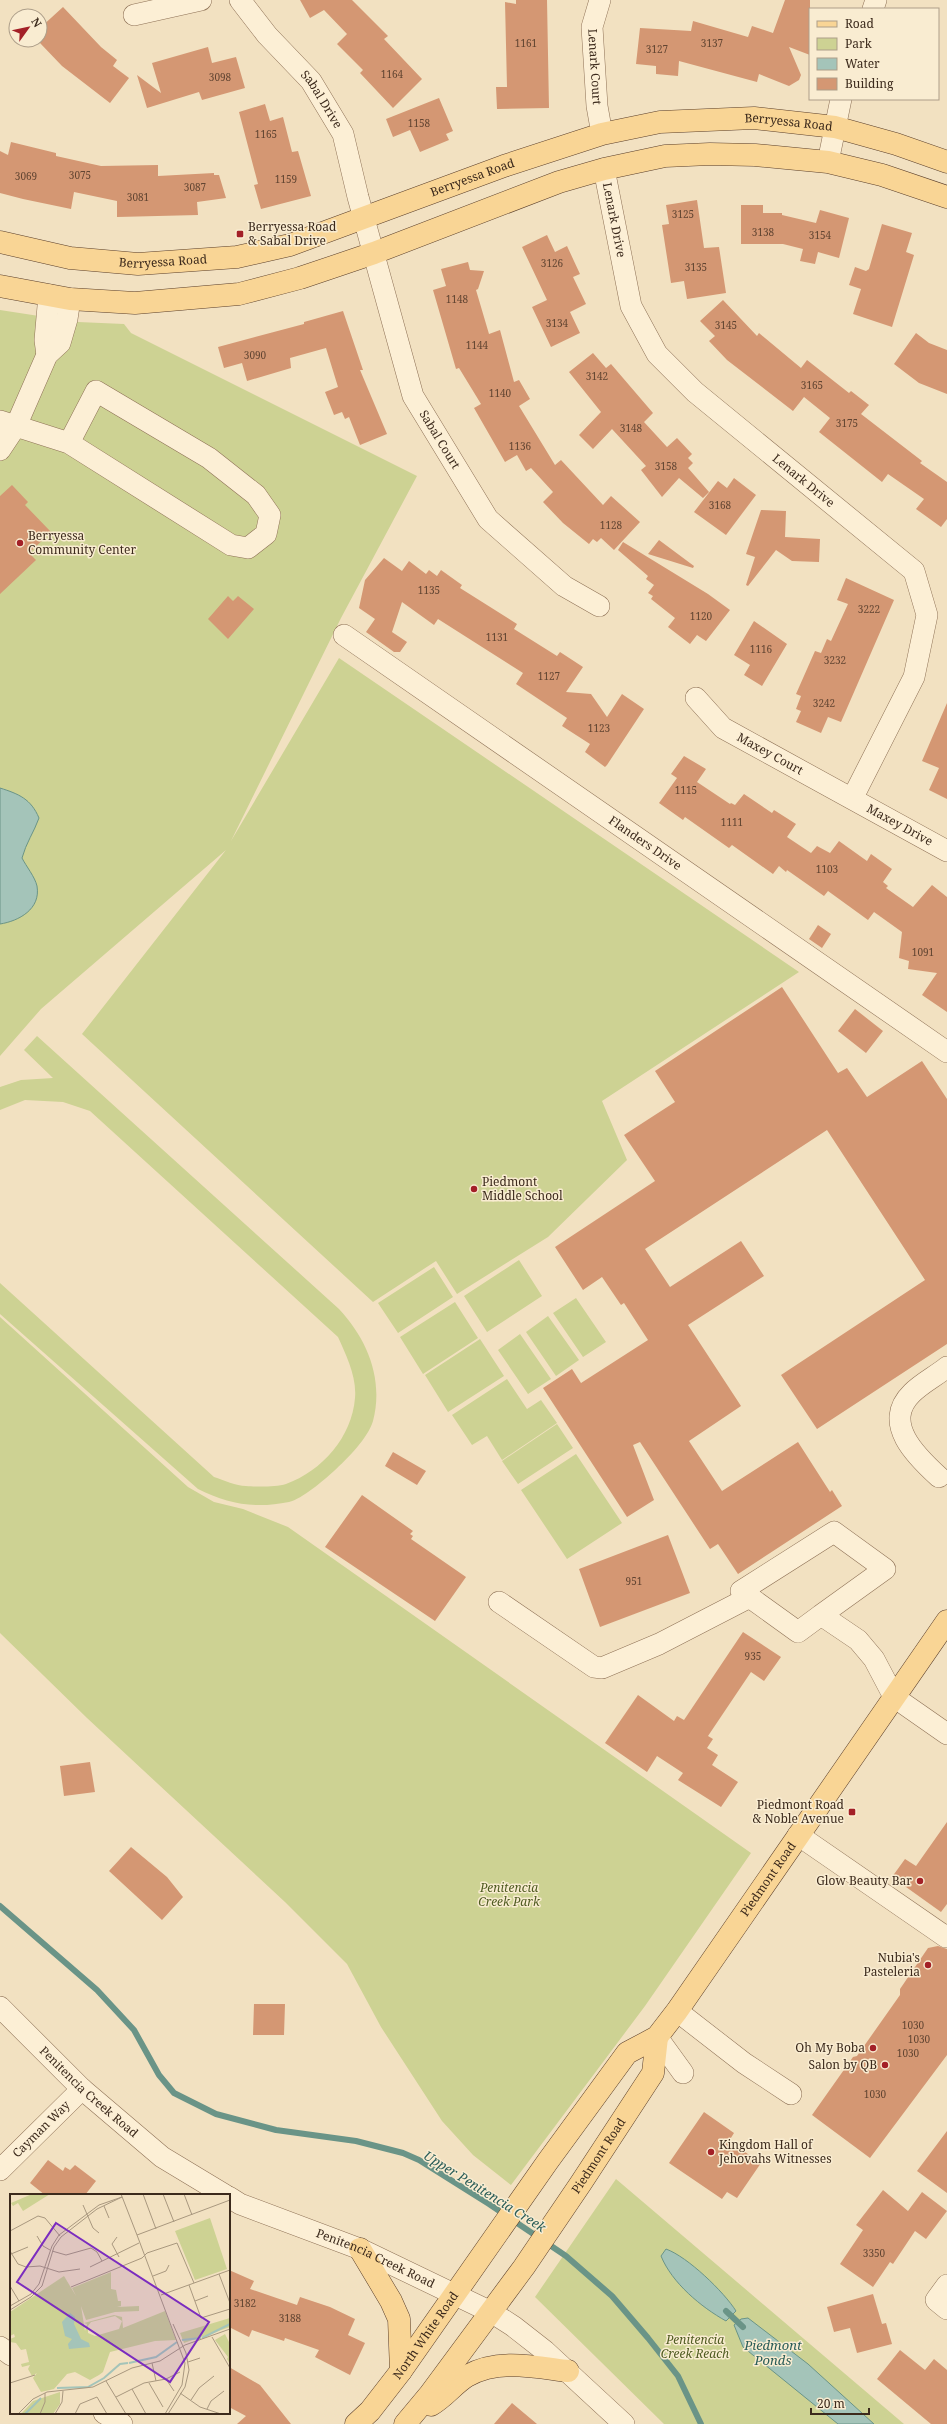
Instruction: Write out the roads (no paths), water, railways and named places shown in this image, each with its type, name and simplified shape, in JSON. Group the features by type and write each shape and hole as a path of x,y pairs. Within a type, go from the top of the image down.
{"main road":[{"name":"Berryessa Road","path":"0,242 70,258 138,264 237,257 290,245 365,219 504,166 602,134 660,122 754,118 835,127 896,144 947,162"},
{"path":"0,286 60,297 135,303 239,294 300,278 374,253 559,182 604,169 665,156 710,154 755,155 828,162 882,175 947,197"},
{"name":"Piedmont Road","path":"490,2243 548,2160 627,2053 657,2037 677,2011 947,1621"},
{"name":"Piedmont Road","path":"491,2312 524,2267 581,2183 653,2073 657,2037"},
{"name":"North White Road","path":"356,2424 370,2411 401,2371 490,2243"},
{"path":"360,2249 391,2301 399,2319 401,2371"},
{"path":"409,2420 491,2312"},
{"path":"409,2420 438,2401 467,2376 492,2366 520,2366 568,2371"}],"street":[{"path":"134,15 201,0"},
{"name":"Sabal Drive","path":"240,0 267,35 310,81 343,134 365,219"},
{"name":"Lenark Court","path":"600,0 592,27 597,106 602,134"},
{"path":"828,162 841,100"},
{"name":"Lenark Drive","path":"604,169 631,306 657,354 695,392 914,571 927,615 914,677 853,797"},
{"name":"Sabal Court","path":"365,219 413,396 488,519 564,586 599,606"},
{"path":"0,450 8,424 47,355 45,340 60,297"},
{"path":"8,424 69,443 231,545 248,548 266,534 270,515 256,494 210,458 96,391 69,443"},
{"name":"Flanders Drive","path":"344,635 947,1052"},
{"name":"Maxey Court","path":"696,698 723,728 853,797"},
{"name":"Maxey Drive","path":"853,797 947,851"},
{"path":"944,1475 916,1456 904,1439 900,1416 912,1393 947,1368"},
{"path":"834,1532 885,1569 821,1615 798,1632 741,1591 834,1532"},
{"path":"499,1602 594,1667 602,1668 659,1644 750,1597"},
{"path":"821,1615 858,1640 874,1659 894,1697 947,1734"},
{"path":"798,1835 916,1917 946,1937 947,1935"},
{"name":"Penitencia Creek Road","path":"0,2007 82,2089 162,2157 223,2194"},
{"path":"677,2011 744,2063 792,2094"},
{"path":"657,2037 682,2073"},
{"name":"Cayman Way","path":"0,2170 82,2089"},
{"name":"Penitencia Creek Road","path":"230,2198 240,2204 360,2249 491,2312 513,2326 568,2371 624,2424"},
{"path":"947,2285 936,2300 947,2309"},
{"path":"106,2414 122,2424"}],"water":[{"path":"0,788 24,798 32,806 39,818 22,858 37,886 36,901 21,917 0,924"},
{"name":"Piedmont Ponds","path":"666,2249 685,2259 723,2294 736,2311 726,2321 697,2301 672,2276 661,2256"},
{"name":"Piedmont Ponds","path":"748,2318 808,2364 874,2424 838,2424 743,2347 734,2325 741,2319"}],"waterway":[{"name":"Upper Penitencia Creek","path":"0,1906 97,1990 134,2030 159,2075 174,2093 216,2114 276,2130 356,2141 403,2153 419,2160 489,2204 566,2256 612,2296 648,2338 678,2376 701,2424"},
{"path":"726,2311 743,2327"}],"place":[{"name":"Berryessa Road & Sabal Drive","path":"240,234"},
{"name":"Berryessa Community Center","path":"20,543"},
{"name":"Piedmont Middle School","path":"474,1189"},
{"name":"Piedmont Road & Noble Avenue","path":"852,1812"},
{"name":"Glow Beauty Bar","path":"920,1881"},
{"name":"Nubia's Pasteleria","path":"928,1965"},
{"name":"Oh My Boba","path":"873,2048"},
{"name":"Salon by QB","path":"885,2065"},
{"name":"Kingdom Hall of Jehovahs Witnesses","path":"711,2152"}],"park label":[{"name":"Penitencia Creek Park","path":"509,1895"},
{"name":"Penitencia Creek Reach","path":"695,2347"}]}
